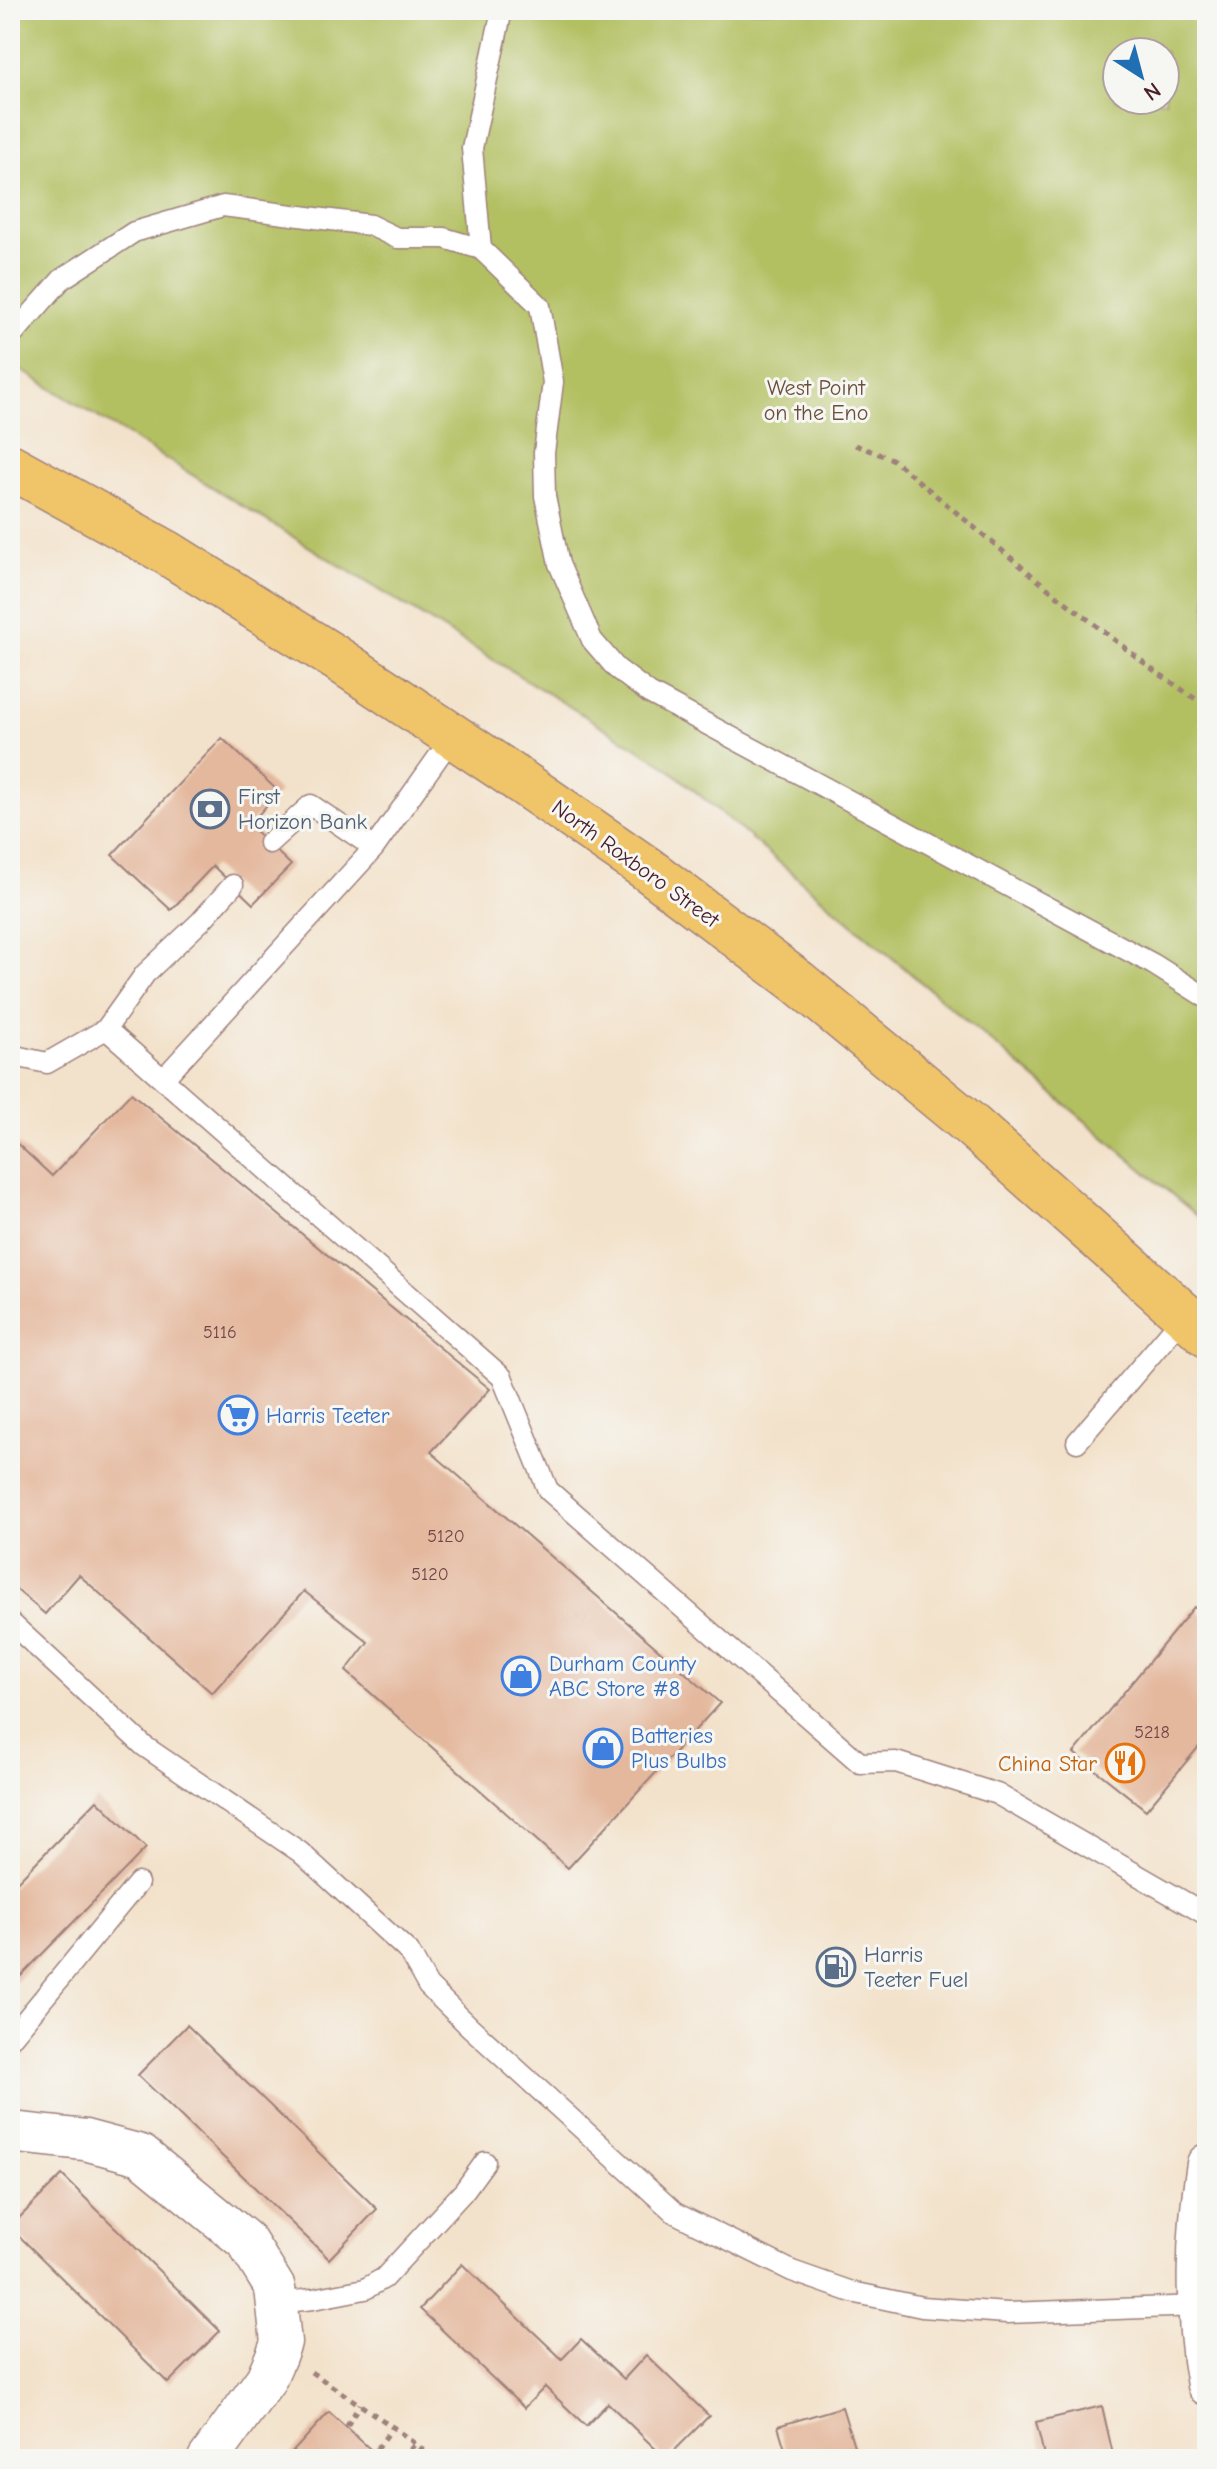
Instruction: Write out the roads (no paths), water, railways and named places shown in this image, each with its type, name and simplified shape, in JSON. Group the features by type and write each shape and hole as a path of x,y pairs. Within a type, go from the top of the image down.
{"highway":[{"name":"North Roxboro Street","path":"10,466 166,552 336,658 646,868 798,982 971,1125 1196,1325"}],"street":[{"path":"10,2132 85,2140 141,2155 246,2241 275,2288 281,2342 276,2356 266,2379 208,2459"},
{"path":"1207,2164 1198,2259 1207,2385"}],"lane":[{"path":"481,249 472,148 502,10"},
{"path":"10,338 62,279 134,232 223,206 370,225 397,238 444,238 481,249 540,306 553,382 544,453 545,496 559,564 592,640 616,668 649,693 1153,964 1207,998"},
{"path":"164,1078 374,848 453,736"},
{"path":"269,843 311,805 374,848"},
{"path":"10,1051 15,1056 47,1063 106,1029 145,974 201,921 233,885"},
{"path":"106,1029 502,1377 548,1490 860,1763 896,1762 997,1794 1207,1915"},
{"path":"1077,1442 1196,1325"},
{"path":"10,1622 144,1746 300,1852 409,1952 428,1986 470,2027 675,2213 792,2271 852,2292 922,2307 1007,2313 1199,2306"},
{"path":"10,2039 138,1883"},
{"path":"277,2303 365,2289 384,2278 464,2191 485,2162"}],"place":[{"name":"First Horizon Bank","path":"210,809"},
{"name":"Harris Teeter","path":"238,1415"},
{"name":"Durham County ABC Store #8","path":"521,1676"},
{"name":"Batteries Plus Bulbs","path":"603,1748"},
{"name":"China Star","path":"1125,1763"},
{"name":"Harris Teeter Fuel","path":"836,1967"}],"park label":[{"name":"West Point on the Eno","path":"816,400"}]}
